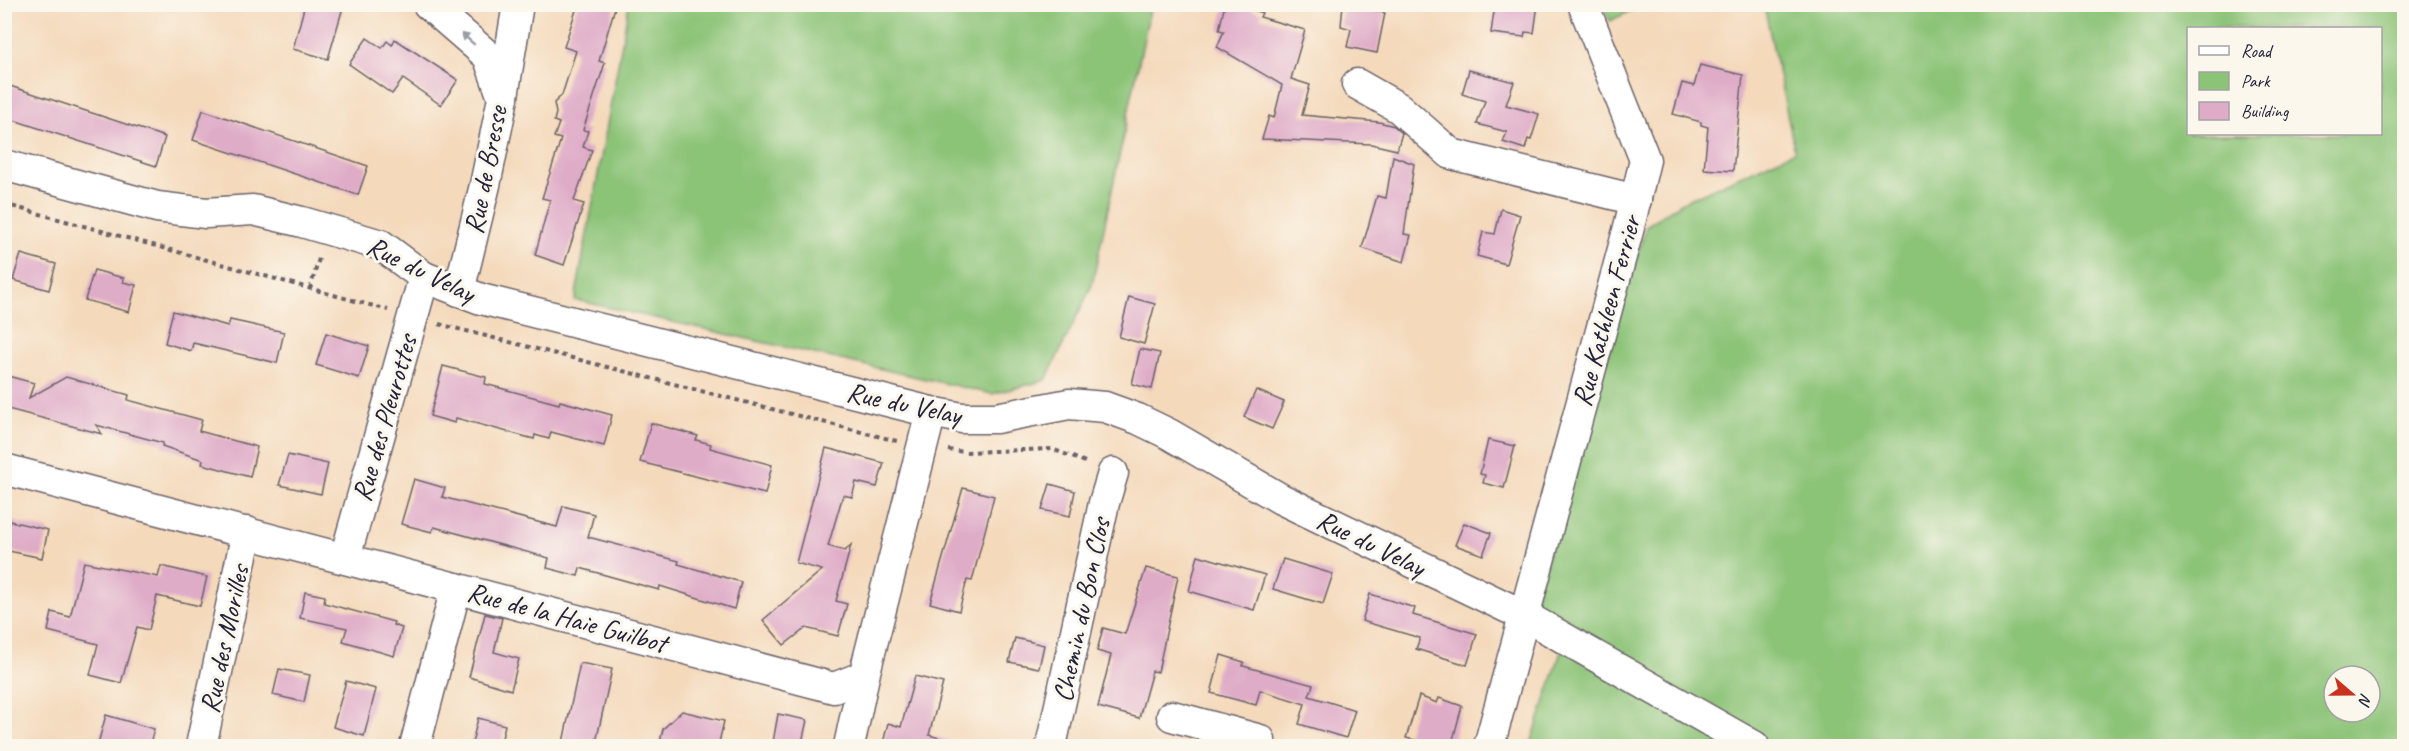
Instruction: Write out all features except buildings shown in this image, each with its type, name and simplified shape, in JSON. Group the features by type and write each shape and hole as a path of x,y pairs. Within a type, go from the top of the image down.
{"street":[{"name":"Rue de Bresse","path":"428,4 488,56 503,98 459,291"},
{"path":"503,98 518,4"},
{"path":"1583,4 1645,160 1636,200"},
{"name":"Rue Kathleen Ferrier","path":"1357,84 1398,108 1451,154 1636,200 1488,747"},
{"name":"Rue du Velay","path":"4,165 157,207 206,213 253,210 381,245 424,277 493,302 931,412 962,418 996,418 1069,404 1105,407 1169,434 1281,499 1525,616 1754,747"},
{"name":"Rue des Pleurottes","path":"345,558 424,277"},
{"path":"849,747 864,676 931,412"},
{"name":"Rue de la Haie Guilbot","path":"4,470 834,688 864,676"},
{"name":"Chemin du Bon Clos","path":"1051,747 1104,502 1113,473"},
{"name":"Rue des Morilles","path":"201,747 247,532"},
{"path":"415,747 456,588"},
{"path":"1172,716 1260,740 1258,747"}],"path":[{"path":"4,204 412,317 922,448 966,452 1052,449 1113,473"},
{"path":"310,289 327,230"}],"green space":[{"path":"629,4 1151,5 1092,285 1046,380 992,394 575,300"},
{"path":"1603,5 1643,5 1610,21"},
{"path":"1764,5 2404,5 2404,746 1530,746 1571,621 1534,602 1646,226 1681,203 1795,151"}]}
